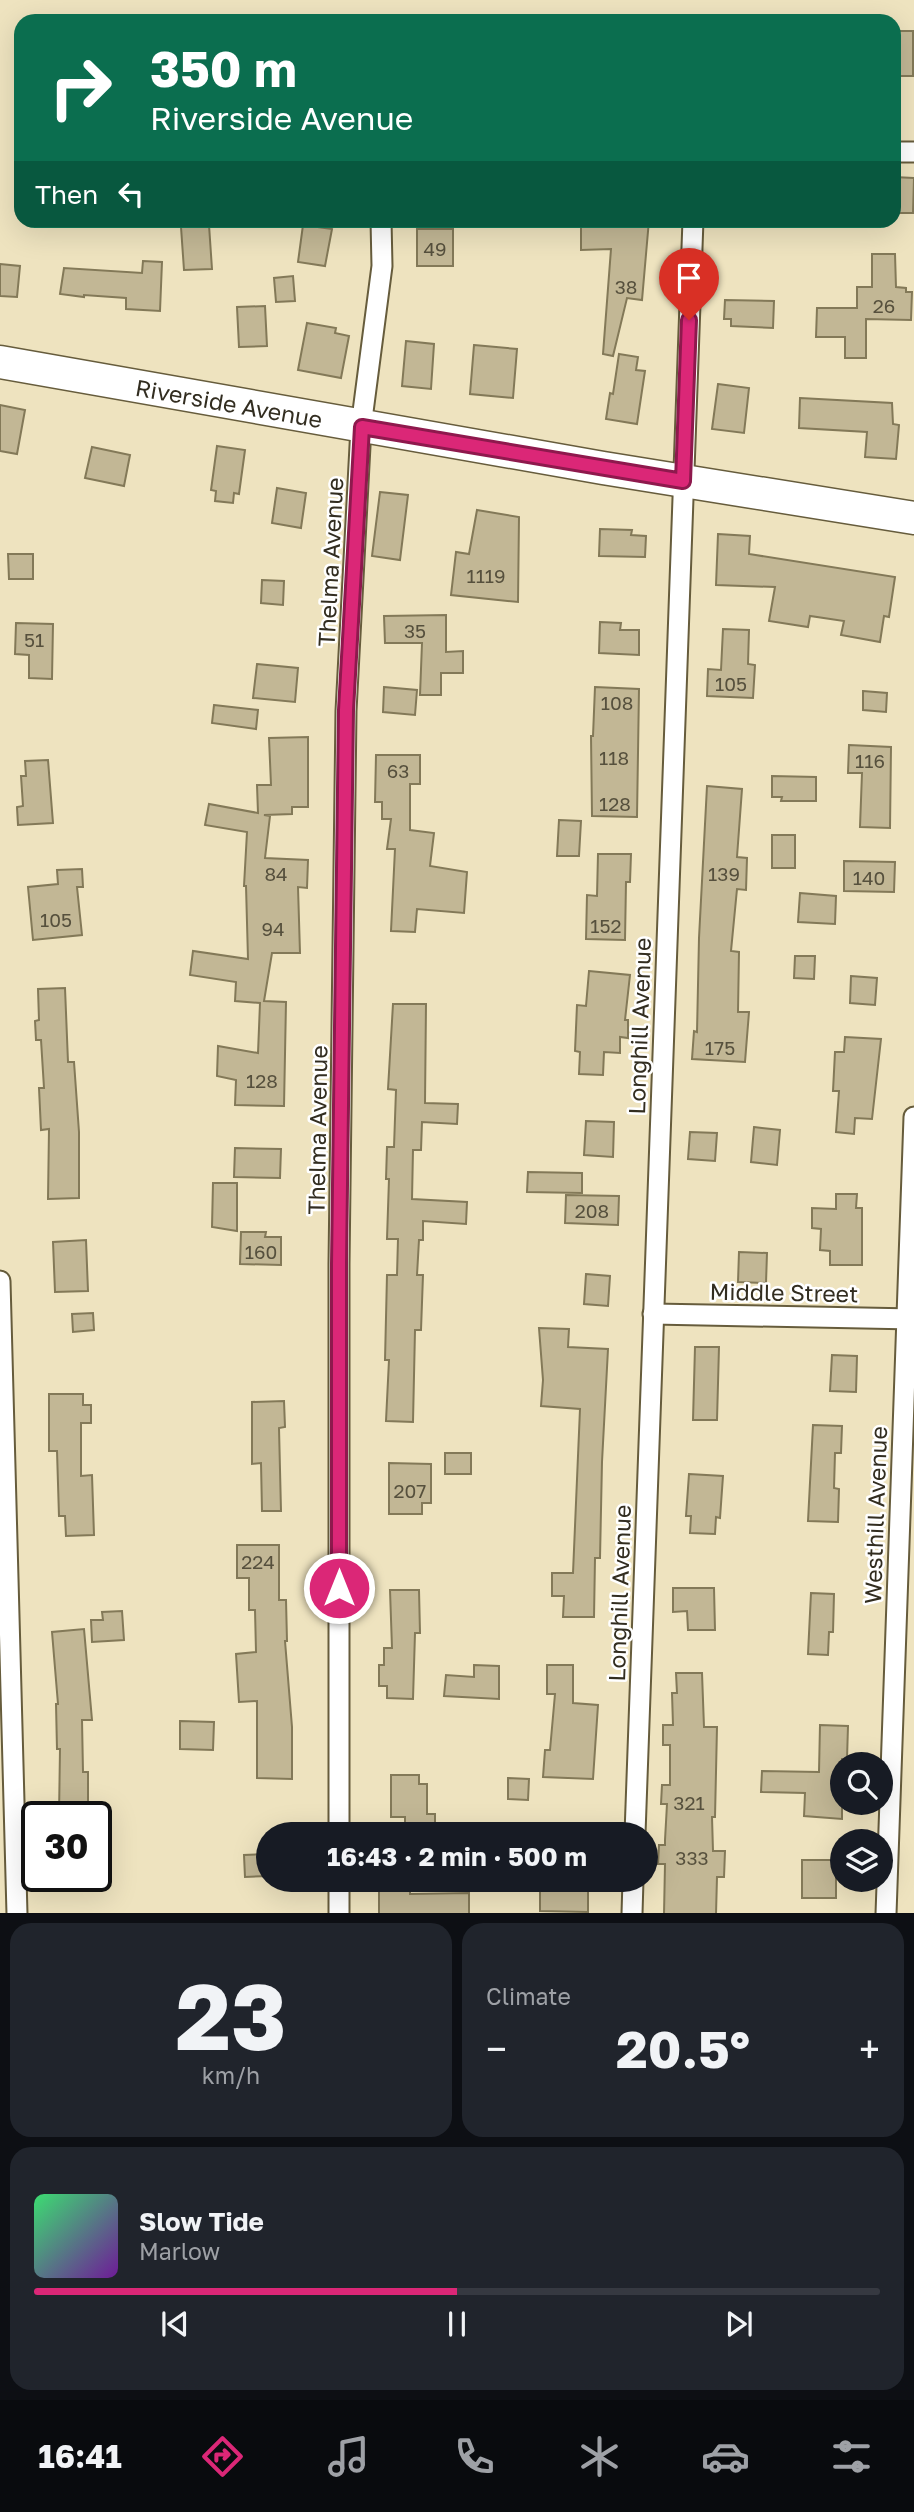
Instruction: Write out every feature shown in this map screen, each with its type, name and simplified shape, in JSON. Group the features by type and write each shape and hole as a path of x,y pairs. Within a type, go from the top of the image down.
{"main road":[{"name":"Riverside Avenue","path":"0,362 362,427 914,518"}],"street":[{"name":"Thelma Avenue","path":"339,1822 339,1264 346,710 362,427 382,266 381,228"},
{"name":"Longhill Avenue","path":"635,1822 693,228"},
{"name":"Westhill Avenue","path":"886,1913 910,1319 914,1117"},
{"path":"0,1281 18,1913"},
{"name":"Middle Street","path":"653,1314 910,1319"},
{"path":"339,1892 339,1913"},
{"path":"632,1913 633,1892"}],"building":[{"path":"901,31 913,31 913,76 901,76"},
{"path":"901,177 914,178 913,213 901,213"},
{"path":"181,228 209,228 212,269 184,270"},
{"path":"303,228 332,229 325,266 298,262"},
{"path":"581,228 648,228 642,300 627,298 613,356 603,354 611,249 581,250"},
{"path":"417,229 453,229 453,266 417,266"},
{"path":"872,254 895,254 896,287 912,292 911,320 866,319 866,358 845,358 845,337 816,337 817,308 857,308 857,287 872,287"},
{"path":"143,261 162,262 160,311 126,309 126,298 60,294 64,268 142,273"},
{"path":"0,264 20,266 17,297 0,296"},
{"path":"293,276 295,301 276,302 274,278"},
{"path":"725,300 774,301 773,328 731,326 731,319 724,319"},
{"path":"265,306 267,346 239,347 237,307"},
{"path":"307,323 336,328 335,333 349,336 341,378 298,370"},
{"path":"406,341 434,344 431,389 402,386"},
{"path":"474,345 517,349 513,398 470,394"},
{"path":"619,354 638,357 636,370 645,371 637,424 606,419"},
{"path":"718,384 749,388 744,433 712,429"},
{"path":"800,398 892,403 893,424 899,425 896,459 865,457 867,432 799,428"},
{"path":"0,405 25,410 17,454 0,451"},
{"path":"217,446 245,450 239,494 234,493 233,503 215,501 216,491 211,490"},
{"path":"92,447 130,455 124,486 85,478"},
{"path":"277,488 306,493 301,528 272,523"},
{"path":"380,492 408,495 400,560 372,556"},
{"path":"477,510 519,517 518,602 451,595 456,552 469,554"},
{"path":"600,529 632,530 631,535 646,536 645,557 599,556"},
{"path":"718,534 750,536 749,554 895,577 889,617 884,616 880,642 841,635 844,621 810,616 808,627 769,621 775,587 716,585"},
{"path":"8,554 33,554 33,579 9,579"},
{"path":"262,580 284,581 283,605 261,603"},
{"path":"446,615 446,652 463,651 463,673 441,673 441,695 420,695 422,643 385,643 384,616"},
{"path":"600,622 621,623 620,630 639,630 639,655 599,653"},
{"path":"16,623 53,624 52,679 29,678 29,655 15,654"},
{"path":"723,629 749,630 748,664 755,665 753,698 707,696 708,669 721,670"},
{"path":"257,664 298,668 295,702 253,698"},
{"path":"384,687 417,690 415,715 383,712"},
{"path":"595,687 639,689 637,817 592,816 591,736"},
{"path":"863,691 887,693 886,712 863,710"},
{"path":"214,705 258,710 256,729 212,723"},
{"path":"308,737 308,807 292,807 292,814 264,815 270,816 265,858 308,860 307,888 298,887 300,953 272,953 264,1001 286,1002 284,1106 235,1105 236,1080 217,1076 218,1046 258,1053 260,1003 235,1001 236,982 190,975 193,951 248,959 244,886 247,832 205,825 209,804 258,813 257,785 271,785 269,738"},
{"path":"849,745 891,747 890,828 860,827 862,773 848,773"},
{"path":"376,755 420,755 420,784 410,784 410,830 434,833 430,866 467,872 464,913 417,909 415,932 391,931 395,849 387,849 391,819 382,819 382,802 375,802"},
{"path":"48,760 53,823 18,825 17,807 23,806 21,776 26,776 25,761"},
{"path":"772,776 816,777 816,801 781,801 782,797 772,797"},
{"path":"707,786 742,789 737,857 747,858 746,890 737,889 731,951 739,952 738,1012 749,1012 745,1062 692,1059 694,1031 697,1032"},
{"path":"559,820 581,821 579,856 557,856"},
{"path":"772,835 795,835 795,868 772,868"},
{"path":"598,854 631,854 630,882 626,882 625,940 586,939 587,895 597,896"},
{"path":"844,861 895,862 894,892 844,891"},
{"path":"82,869 83,887 77,887 82,935 33,940 28,887 58,884 57,870"},
{"path":"800,893 836,896 835,924 798,922"},
{"path":"795,956 815,956 814,979 794,978"},
{"path":"589,971 630,975 625,1020 628,1020 628,1038 620,1037 620,1053 604,1052 603,1075 579,1074 580,1052 575,1051 577,1005 586,1006"},
{"path":"851,976 877,978 875,1005 850,1003"},
{"path":"65,988 68,1062 74,1062 79,1132 79,1198 48,1199 49,1129 41,1130 39,1088 44,1088 41,1040 36,1040 35,1021 39,1020 38,989"},
{"path":"393,1004 426,1004 425,1103 458,1104 457,1124 422,1122 421,1150 413,1150 412,1199 467,1202 466,1224 423,1221 417,1275 423,1275 421,1330 415,1330 413,1422 386,1421 389,1360 385,1360 387,1275 397,1275 398,1239 387,1239 387,1147 394,1147 396,1090 388,1089"},
{"path":"845,1037 881,1039 872,1119 855,1118 854,1134 836,1132 839,1091 833,1091 835,1052 844,1052"},
{"path":"586,1121 614,1122 613,1157 584,1155"},
{"path":"754,1127 780,1130 777,1165 751,1162"},
{"path":"690,1132 717,1133 715,1161 688,1159"},
{"path":"235,1148 281,1149 280,1178 234,1177"},
{"path":"528,1172 582,1173 582,1193 527,1192"},
{"path":"213,1183 237,1183 237,1231 212,1227"},
{"path":"836,1194 857,1194 856,1208 862,1208 862,1265 830,1265 830,1251 820,1250 821,1229 812,1228 812,1208 836,1209"},
{"path":"566,1195 619,1196 618,1225 565,1223"},
{"path":"241,1232 266,1232 265,1237 281,1237 281,1265 240,1264"},
{"path":"86,1240 88,1291 55,1292 53,1242"},
{"path":"739,1252 767,1253 766,1283 738,1282"},
{"path":"586,1274 610,1276 608,1306 584,1304"},
{"path":"93,1313 94,1330 73,1332 72,1314"},
{"path":"539,1328 569,1329 568,1347 608,1349 600,1558 595,1558 594,1617 563,1617 564,1596 552,1596 552,1573 573,1573 580,1409 541,1406 543,1380"},
{"path":"695,1347 719,1347 717,1420 693,1420"},
{"path":"832,1355 857,1356 856,1392 830,1391"},
{"path":"49,1394 83,1394 83,1405 91,1405 91,1423 81,1423 81,1476 92,1475 94,1535 66,1536 65,1516 59,1516 57,1451 49,1451"},
{"path":"284,1401 285,1427 279,1428 281,1511 262,1511 261,1463 252,1464 252,1402"},
{"path":"813,1425 842,1426 841,1453 835,1453 834,1488 839,1489 838,1522 808,1521"},
{"path":"445,1453 471,1453 471,1474 445,1474"},
{"path":"389,1463 431,1464 431,1503 422,1503 422,1514 389,1514"},
{"path":"689,1474 723,1476 720,1518 716,1517 715,1534 690,1533 691,1516 686,1516"},
{"path":"237,1545 279,1545 279,1600 286,1600 285,1641 292,1727 292,1779 257,1778 257,1701 239,1702 236,1654 256,1652 255,1610 249,1610 249,1578 237,1578"},
{"path":"673,1588 714,1588 715,1630 688,1630 687,1611 673,1612"},
{"path":"390,1590 419,1590 420,1633 415,1633 413,1699 387,1698 387,1686 379,1686 379,1665 384,1665 384,1648 392,1648"},
{"path":"811,1593 834,1594 833,1632 829,1632 828,1655 808,1654"},
{"path":"122,1611 124,1640 92,1642 91,1620 103,1620 102,1612"},
{"path":"84,1629 92,1720 82,1720 83,1772 88,1772 88,1801 59,1801 60,1749 57,1749 58,1704 52,1632"},
{"path":"474,1665 499,1666 499,1699 444,1696 446,1675 474,1677"},
{"path":"547,1665 573,1665 573,1703 598,1705 593,1779 543,1777 545,1750 550,1750 555,1694 547,1694"},
{"path":"676,1673 702,1673 704,1727 717,1727 713,1851 725,1851 724,1877 717,1877 716,1913 664,1913 665,1864 658,1864 659,1845 665,1845 667,1804 661,1804 662,1785 670,1785 670,1745 663,1745 663,1725 673,1725 672,1693 677,1693"},
{"path":"180,1721 214,1722 213,1750 180,1749"},
{"path":"820,1725 848,1726 847,1752 830,1752 830,1815 842,1815 842,1819 804,1816 805,1793 761,1792 762,1771 819,1772"},
{"path":"391,1775 419,1775 419,1784 427,1784 427,1814 435,1814 435,1822 405,1822 405,1817 391,1817"},
{"path":"508,1778 529,1779 528,1800 508,1799"},
{"path":"256,1854 256,1877 245,1877 244,1855"},
{"path":"802,1860 830,1860 830,1892 836,1892 836,1898 802,1898"},
{"path":"379,1892 469,1893 469,1913 379,1913"},
{"path":"540,1892 588,1892 588,1912 540,1911"}],"route":[{"path":"339,1588 339,1264 346,710 362,427 683,481 689,320"}]}
